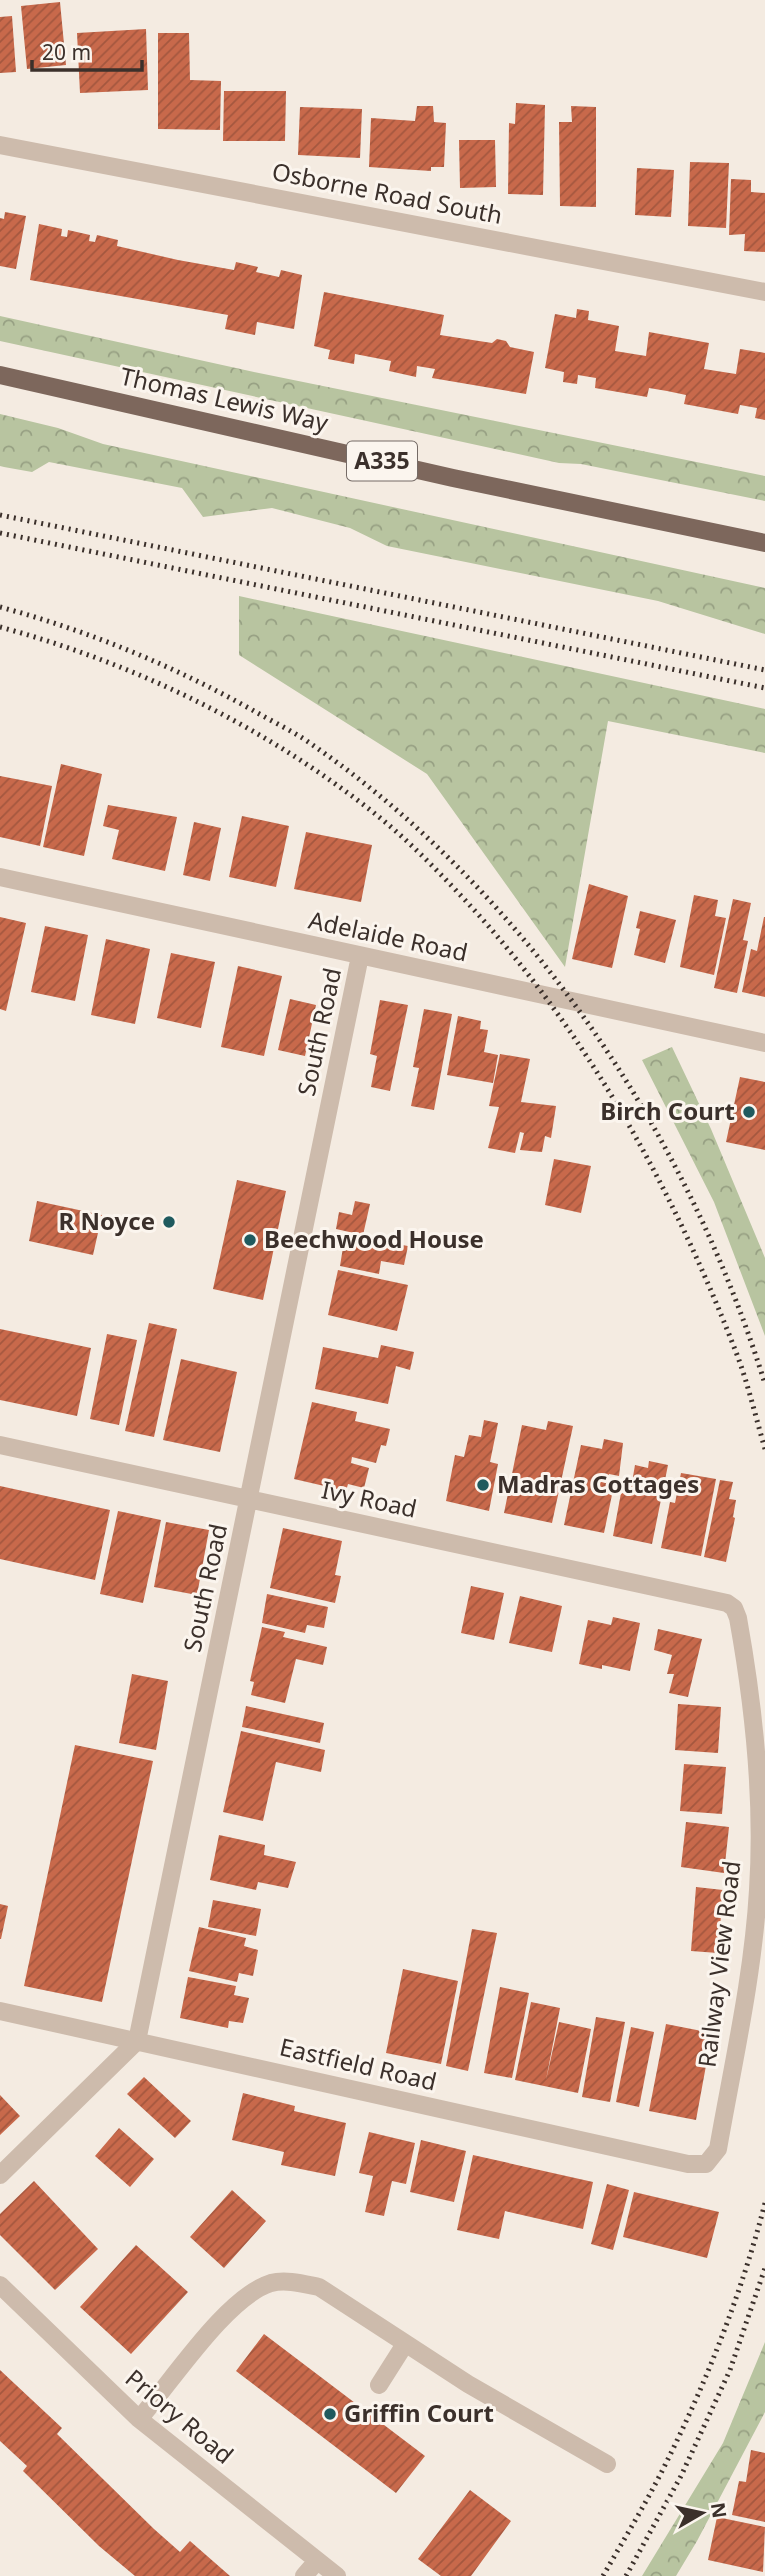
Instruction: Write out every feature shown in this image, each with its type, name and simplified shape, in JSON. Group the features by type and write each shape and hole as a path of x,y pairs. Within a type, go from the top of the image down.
{"main road":[{"name":"Thomas Lewis Way","path":"0,376 453,478 765,542"}],"street":[{"name":"Osborne Road South","path":"0,145 765,292"},
{"name":"Adelaide Road","path":"0,877 765,1043"},
{"name":"South Road","path":"138,2041 360,956"},
{"name":"Ivy Road","path":"0,1445 727,1603"},
{"name":"Railway View Road","path":"706,2164 718,2149 746,1982 758,1890 759,1795 750,1687 738,1618 734,1608 727,1603"},
{"name":"Eastfield Road","path":"0,2011 688,2164 706,2164"},
{"path":"0,2175 138,2041"},
{"path":"139,2420 229,2310 248,2293 272,2283 295,2281 319,2287 405,2344 607,2464"},
{"name":"Priory Road","path":"0,2285 139,2420 337,2576"},
{"path":"379,2385 405,2344"},
{"path":"304,2576 317,2561"}],"green space":[{"path":"0,316 254,372 765,476 765,501 581,464 559,463 0,341"},
{"path":"0,414 58,428 103,444 765,588 765,634 658,601 387,546 350,528 272,508 203,517 182,488 49,462 32,472 0,466"},
{"path":"239,596 765,709 765,753 608,721 565,967 427,774 239,655"},
{"path":"672,1047 711,1129 765,1258 765,1336 714,1202 642,1060"},
{"path":"765,2342 765,2412 676,2576 642,2576 723,2443"}],"building":[{"path":"60,2 66,65 27,69 21,6"},
{"path":"12,16 16,72 0,73 0,17"},
{"path":"146,29 148,90 80,93 77,33"},
{"path":"158,33 189,33 190,80 221,81 220,130 158,129"},
{"path":"224,91 286,91 285,141 223,141"},
{"path":"516,103 545,105 543,195 508,194 509,123 515,124"},
{"path":"417,106 433,106 434,122 446,123 444,167 431,167 431,171 369,167 371,118 415,121"},
{"path":"571,106 596,107 596,207 560,206 559,122 572,122"},
{"path":"300,107 362,109 360,158 298,155"},
{"path":"459,140 495,140 496,187 460,188"},
{"path":"690,162 729,163 726,228 688,226"},
{"path":"637,168 674,170 671,217 635,215"},
{"path":"731,179 751,180 751,192 765,193 765,252 744,251 745,234 729,235"},
{"path":"5,212 26,216 16,269 0,266 0,218 4,219"},
{"path":"39,224 62,229 61,236 67,237 68,230 90,235 89,241 95,242 97,235 118,240 117,246 178,260 234,270 236,262 258,267 256,272 279,277 281,270 302,275 294,329 257,322 255,335 225,329 228,315 30,280"},
{"path":"324,292 444,315 440,335 492,343 497,339 506,341 510,347 534,352 526,394 432,378 435,369 417,366 416,377 389,371 391,361 355,354 354,364 328,359 330,350 314,346"},
{"path":"577,309 589,311 588,320 619,326 615,351 646,356 649,332 709,343 704,369 736,374 740,349 765,353 765,420 755,418 757,408 740,405 738,414 684,404 686,395 667,391 649,388 647,397 595,388 596,378 578,375 577,384 563,382 564,372 545,368 555,314 576,318"},
{"path":"61,764 102,774 84,856 43,847"},
{"path":"0,776 52,786 40,846 0,837"},
{"path":"108,805 177,817 165,871 112,859 119,830 103,826"},
{"path":"242,816 289,826 276,887 229,877"},
{"path":"194,822 221,828 210,881 183,875"},
{"path":"306,832 372,845 361,902 294,889"},
{"path":"589,884 628,896 612,968 572,959"},
{"path":"694,895 718,900 715,916 726,918 714,975 680,967"},
{"path":"733,899 751,903 743,940 748,941 737,993 714,988"},
{"path":"640,911 676,920 665,963 634,955 640,929 636,928"},
{"path":"0,917 26,923 6,1011 0,1009"},
{"path":"764,917 765,997 742,992 751,949 757,951"},
{"path":"45,926 88,935 75,1001 31,992"},
{"path":"106,939 150,949 135,1024 91,1015"},
{"path":"171,953 215,962 201,1028 157,1018"},
{"path":"238,966 282,976 264,1056 221,1047"},
{"path":"290,999 316,1005 305,1056 278,1050"},
{"path":"380,1000 408,1005 390,1091 371,1087 377,1056 370,1054"},
{"path":"424,1009 452,1014 434,1110 411,1106 419,1068 413,1067"},
{"path":"458,1016 481,1021 480,1029 488,1030 484,1052 498,1055 493,1083 447,1075"},
{"path":"500,1054 530,1059 521,1102 556,1106 551,1138 545,1136 542,1152 520,1150 524,1133 520,1132 515,1153 488,1148 499,1107 489,1106"},
{"name":"Birch Court","path":"740,1077 765,1082 765,1150 726,1142"},
{"path":"554,1159 591,1166 581,1213 545,1205"},
{"name":"Beechwood House","path":"237,1180 286,1191 263,1300 213,1289"},
{"path":"37,1201 102,1215 93,1255 29,1241"},
{"path":"355,1201 370,1204 363,1235 336,1229 339,1212 352,1215"},
{"path":"345,1235 408,1246 404,1265 381,1261 379,1274 340,1266"},
{"path":"338,1270 408,1285 397,1331 328,1315"},
{"path":"149,1323 177,1329 154,1437 125,1431"},
{"path":"0,1329 91,1348 77,1416 0,1400"},
{"path":"107,1334 137,1340 119,1425 90,1419"},
{"path":"381,1345 414,1352 410,1370 396,1366 388,1404 315,1389 323,1347 378,1358"},
{"path":"181,1359 237,1372 220,1452 163,1440"},
{"path":"312,1402 357,1412 355,1421 390,1429 386,1446 381,1445 376,1463 352,1457 351,1463 369,1468 364,1488 348,1484 346,1491 294,1479"},
{"path":"484,1420 498,1423 490,1462 498,1464 489,1511 446,1501 455,1455 464,1457 469,1435 481,1437"},
{"path":"548,1421 573,1426 552,1523 504,1513 522,1425 546,1430"},
{"path":"604,1439 623,1443 619,1476 609,1474 606,1489 613,1490 604,1533 564,1525 581,1445 602,1449"},
{"path":"649,1461 668,1465 652,1544 613,1536 621,1493 630,1494 635,1465 648,1468"},
{"path":"681,1473 716,1479 701,1556 661,1548 670,1502 675,1503"},
{"path":"720,1480 733,1482 729,1499 736,1500 726,1562 704,1557"},
{"path":"0,1486 110,1510 95,1580 0,1559"},
{"path":"118,1511 161,1520 143,1603 100,1594"},
{"path":"166,1522 209,1530 197,1595 154,1587"},
{"path":"283,1528 342,1541 335,1575 341,1576 335,1603 270,1588"},
{"path":"471,1586 504,1593 494,1640 461,1633"},
{"path":"267,1594 328,1607 324,1628 307,1625 305,1633 262,1623"},
{"path":"520,1596 562,1606 552,1652 509,1643"},
{"path":"613,1617 640,1623 630,1671 602,1665 602,1669 579,1664 588,1620 611,1625"},
{"path":"262,1627 285,1632 283,1637 327,1647 323,1665 296,1659 285,1703 251,1695 254,1682 250,1681"},
{"path":"658,1629 702,1639 688,1697 669,1693 674,1674 667,1674 672,1655 654,1650"},
{"path":"132,1674 168,1681 156,1750 119,1743"},
{"path":"678,1704 721,1707 718,1753 675,1750"},
{"path":"246,1706 324,1723 320,1743 242,1727"},
{"path":"241,1731 325,1750 321,1772 276,1762 263,1821 223,1812"},
{"path":"75,1745 153,1761 102,2002 24,1986"},
{"path":"684,1764 726,1767 722,1814 680,1811"},
{"path":"686,1822 729,1827 724,1873 681,1867"},
{"path":"219,1835 265,1845 264,1855 296,1862 288,1888 258,1882 256,1890 210,1880"},
{"path":"696,1887 723,1890 718,1953 691,1951"},
{"path":"213,1900 261,1909 256,1936 208,1927"},
{"path":"0,1904 8,1906 1,1939 0,1939"},
{"path":"199,1927 246,1938 244,1946 258,1950 253,1976 239,1973 237,1982 189,1971"},
{"path":"472,1929 497,1933 468,2071 446,2066"},
{"path":"403,1969 458,1981 441,2064 386,2053"},
{"path":"188,1977 236,1986 234,1995 249,1998 243,2023 229,2021 228,2028 180,2018"},
{"path":"500,1987 529,1993 512,2078 484,2073"},
{"path":"531,2002 560,2008 546,2080 559,2022 591,2029 578,2093 515,2080"},
{"path":"596,2017 625,2022 610,2102 582,2097"},
{"path":"666,2024 712,2033 696,2120 649,2111"},
{"path":"631,2027 654,2032 639,2107 616,2102"},
{"path":"144,2077 191,2121 175,2138 127,2094"},
{"path":"243,2093 295,2106 294,2111 346,2123 335,2176 281,2165 284,2152 232,2140"},
{"path":"0,2095 20,2116 0,2135"},
{"path":"119,2128 154,2159 130,2187 95,2156"},
{"path":"369,2132 415,2143 406,2184 392,2181 384,2216 365,2212 373,2176 359,2173"},
{"path":"421,2140 466,2151 454,2202 410,2192"},
{"path":"473,2155 593,2182 583,2229 505,2211 499,2239 457,2230"},
{"path":"34,2181 98,2249 55,2290 0,2235 0,2214"},
{"path":"607,2184 629,2190 613,2250 591,2244"},
{"path":"232,2190 266,2221 224,2268 190,2237"},
{"path":"634,2192 719,2212 707,2258 623,2237"},
{"path":"136,2245 188,2292 131,2354 80,2307"},
{"name":"Griffin Court","path":"264,2334 425,2456 396,2493 236,2371"},
{"path":"0,2370 62,2428 57,2434 154,2529 180,2552 190,2541 230,2576 135,2576 99,2546 23,2471 27,2466 0,2441"},
{"path":"751,2450 765,2453 765,2522 732,2515 739,2481 746,2482"},
{"name":"Griffin Court","path":"470,2490 511,2521 471,2576 441,2576 418,2559"},
{"path":"717,2517 765,2527 763,2572 708,2560"}],"railway":[{"path":"0,515 765,670"},
{"path":"0,533 765,688"},
{"path":"0,607 66,627 130,651 193,679 292,732 384,799 458,867 526,942 588,1023 643,1108 691,1198 732,1290 765,1384"},
{"path":"0,627 50,642 146,678 194,700 284,750 369,809 411,845 464,898 556,1011 624,1117 655,1173 684,1230 734,1347 765,1449"},
{"path":"603,2576 659,2478 696,2400 734,2303 765,2203"},
{"path":"626,2576 681,2476 730,2370 765,2268"}],"place":[{"name":"Birch Court","path":"749,1112"},
{"name":"R Noyce","path":"169,1222"},
{"name":"Beechwood House","path":"250,1240"},
{"name":"Madras Cottages","path":"483,1485"},
{"name":"Griffin Court","path":"330,2414"}]}
